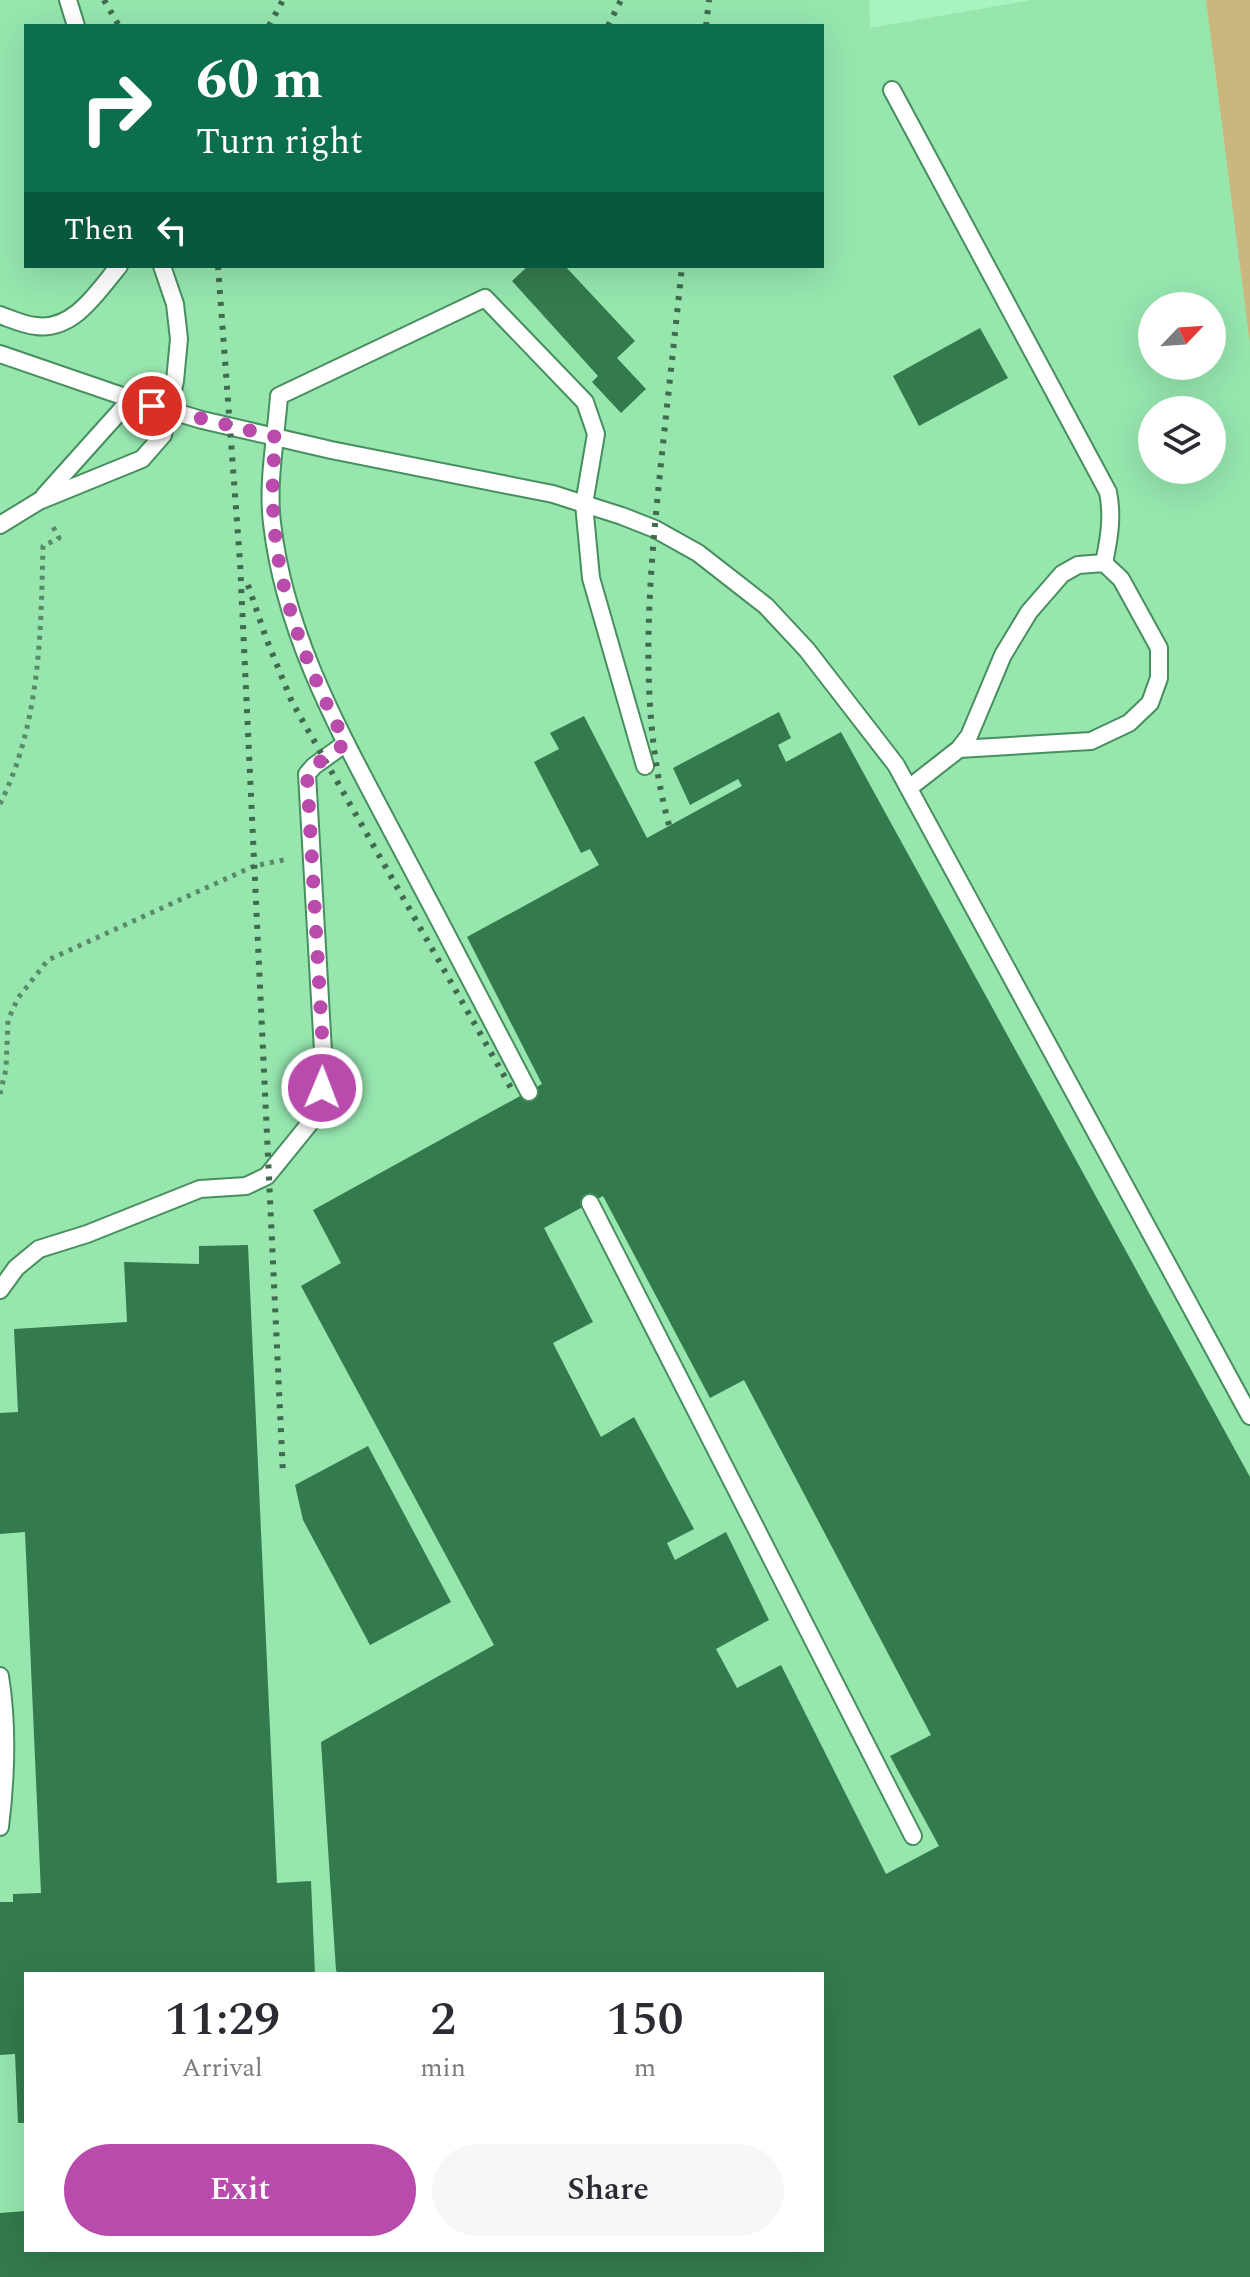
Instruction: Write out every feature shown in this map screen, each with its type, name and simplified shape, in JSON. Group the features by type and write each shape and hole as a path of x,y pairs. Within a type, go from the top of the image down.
{"lane":[{"path":"68,0 75,24"},
{"path":"892,90 1108,492 1110,534 1104,563"},
{"path":"0,315 36,326 60,325 83,308 117,268"},
{"path":"0,525 39,501 142,459 163,435 179,339 175,304 163,268"},
{"path":"529,1092 346,743 300,643 283,589 272,521 272,470 279,396 485,298 585,402 596,434 584,504 591,578 645,766"},
{"path":"0,354 169,410 331,450 499,482 584,504 655,529 698,553 766,606 860,715 909,788 1250,1416"},
{"path":"39,501 131,399"},
{"path":"909,788 959,749 969,736 1003,655 1029,612 1062,574 1078,565 1104,563 1121,579 1159,648 1159,678 1150,703 1129,723 1091,741 959,749"},
{"path":"0,1290 16,1268 39,1249 87,1234 200,1189 246,1186 267,1176 310,1123 322,1088 323,1051 307,774 346,743"},
{"path":"590,1203 913,1836"},
{"path":"0,1676 4,1698 5,1790 0,1827"}],"path":[{"path":"0,804 13,777 33,700 42,609 43,546 59,538 39,501"},
{"path":"0,1094 6,1069 8,1020 18,998 48,960 254,866 312,853"}],"shaded area":[{"path":"0,0 869,0 870,28 1032,0 1206,0 1250,345 1250,2277 0,2277"},
{"path":"1206,0 1250,0 1250,345"}],"building":[{"path":"526,268 567,268 635,341 617,358 646,389 621,413 592,382 598,376 512,281"},
{"path":"980,328 1008,378 919,426 893,376"},
{"path":"779,712 791,738 778,745 786,762 841,732 1250,1477 1250,2277 0,2277 0,2213 24,2211 24,2252 824,2252 824,1972 336,1970 321,1742 494,1645 301,1286 341,1263 313,1210 542,1084 467,937 599,865 590,849 581,853 534,762 559,749 550,733 584,716 647,838 742,786 738,779 690,805 673,768","holes":["603,1196 710,1398 744,1380 931,1735 890,1756 939,1846 886,1874 781,1665 737,1688 716,1649 769,1620 726,1532 675,1560 667,1543 694,1529 634,1417 601,1437 553,1343 593,1322 544,1228"]},
{"path":"248,1245 277,1883 311,1881 315,1972 24,1972 24,2123 18,2123 15,2054 0,2055 0,1902 13,1902 13,1894 41,1893 25,1532 0,1534 0,1413 18,1412 14,1329 127,1322 124,1262 199,1264 199,1246"},
{"path":"368,1446 451,1602 370,1645 303,1520 295,1485"}],"railway":[{"path":"104,0 118,24"},
{"path":"270,24 283,0"},
{"path":"609,24 621,0"},
{"path":"706,24 709,0"},
{"path":"218,268 240,562 283,1475"},
{"path":"669,825 653,738 649,694 649,605 682,268"},
{"path":"248,585 292,702 511,1088"}],"route":[{"path":"152,406 276,437 272,470 272,521 283,589 300,643 346,743 307,774 323,1051 322,1088"}]}
